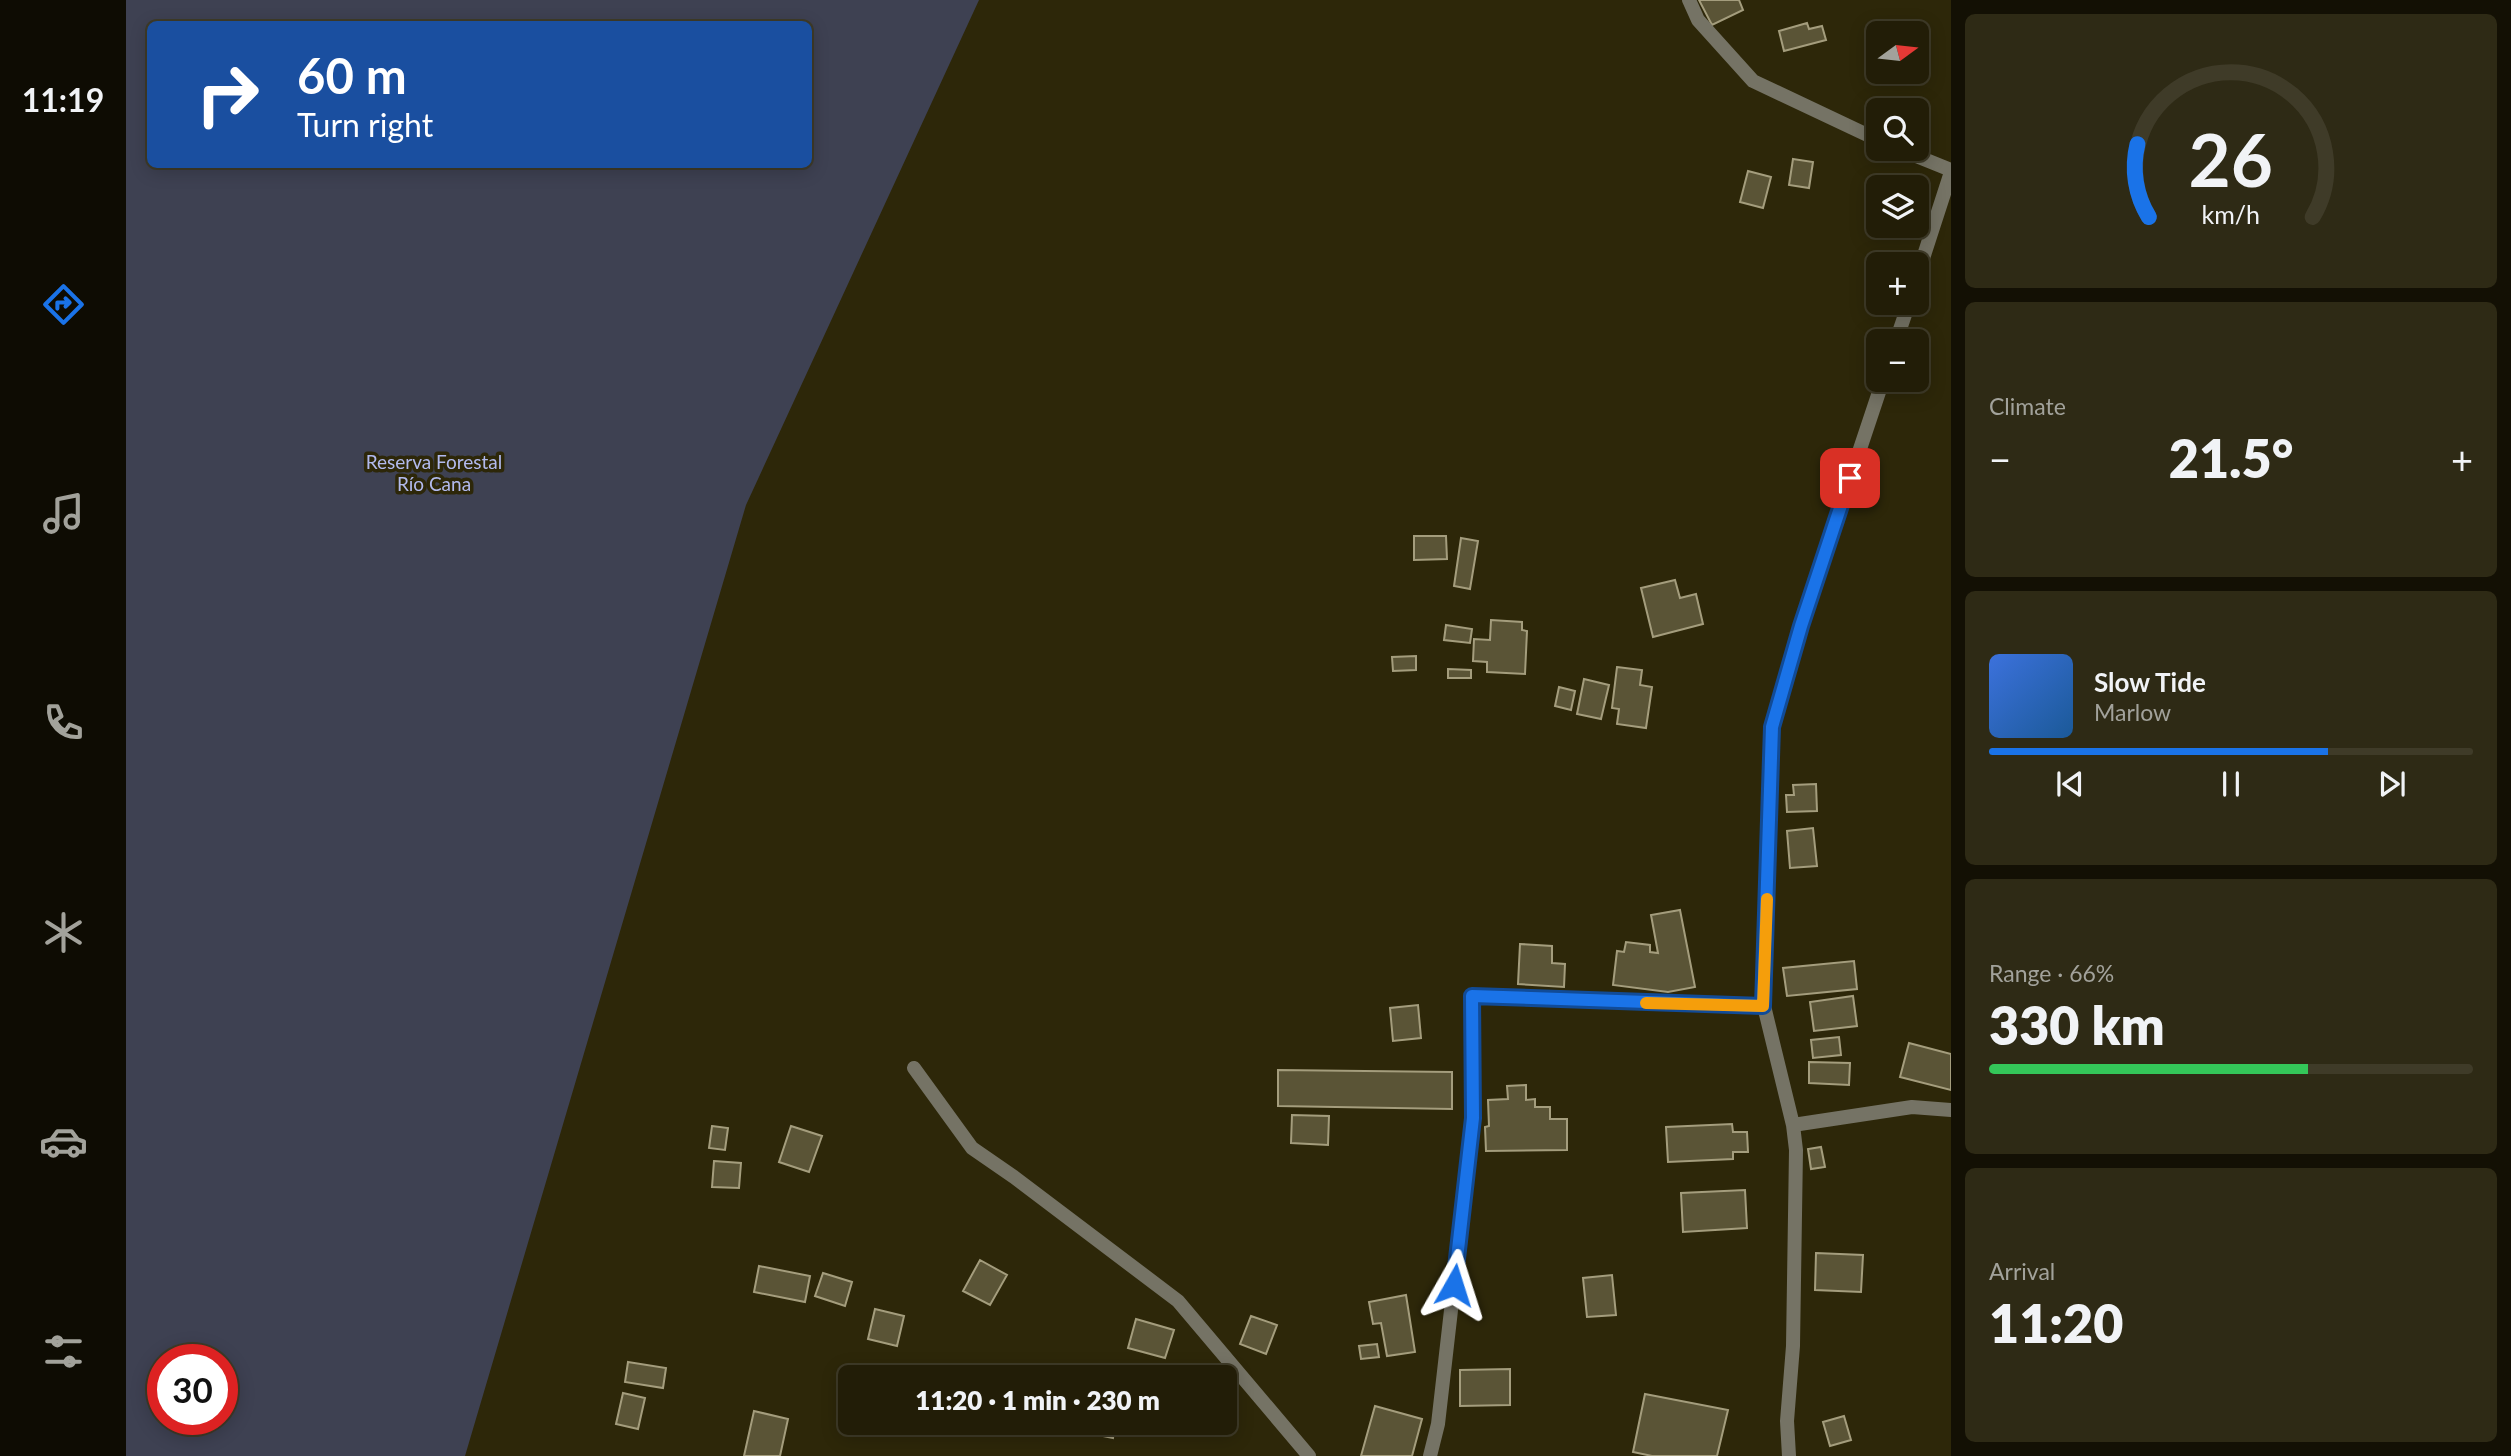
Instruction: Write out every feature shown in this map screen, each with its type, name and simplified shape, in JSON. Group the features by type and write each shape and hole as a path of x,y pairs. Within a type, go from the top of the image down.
{"street":[{"path":"1689,0 1698,20 1753,81 1866,134"},
{"path":"1925,252 1951,171 1927,161"},
{"path":"1788,1456 1787,1422 1793,1346 1796,1150 1793,1125 1763,1006 1772,727 1801,626 1879,392"},
{"path":"1430,1456 1438,1424 1473,1118 1472,996 1763,1006"},
{"path":"915,1068 972,1148 1178,1301 1308,1456"},
{"path":"1793,1125 1912,1107 1951,1110"}],"green space":[{"name":"Reserva Forestal Río Cana","path":"126,0 979,0 746,505 465,1456 126,1456"}],"building":[{"path":"1699,0 1739,0 1743,10 1712,25"},
{"path":"1807,23 1809,29 1822,26 1826,40 1784,51 1779,31"},
{"path":"1793,159 1813,162 1809,188 1789,185"},
{"path":"1748,171 1771,177 1763,208 1740,202"},
{"path":"1414,536 1446,536 1447,559 1414,560"},
{"path":"1461,538 1478,541 1470,589 1454,586"},
{"path":"1675,580 1680,598 1696,594 1703,624 1653,637 1641,588"},
{"path":"1491,620 1522,622 1522,630 1527,631 1525,674 1487,672 1487,662 1473,661 1474,639 1490,640"},
{"path":"1446,625 1472,629 1470,643 1444,640"},
{"path":"1416,656 1416,670 1393,671 1392,657"},
{"path":"1617,667 1642,670 1640,685 1652,687 1646,728 1617,724 1619,709 1612,708"},
{"path":"1448,669 1471,670 1471,678 1448,678"},
{"path":"1584,679 1609,685 1601,719 1577,714"},
{"path":"1559,687 1575,691 1571,710 1555,706"},
{"path":"1816,784 1817,811 1787,812 1786,795 1794,795 1793,785"},
{"path":"1813,828 1817,866 1790,868 1787,831"},
{"path":"1680,910 1695,987 1668,992 1613,985 1617,951 1624,952 1626,942 1650,945 1650,952 1658,953 1651,915"},
{"path":"1520,944 1552,946 1552,963 1565,964 1564,987 1518,984"},
{"path":"1854,961 1857,989 1787,996 1783,968"},
{"path":"1853,996 1857,1026 1814,1031 1810,1002"},
{"path":"1418,1005 1421,1038 1393,1041 1390,1008"},
{"path":"1839,1037 1841,1055 1813,1058 1811,1040"},
{"path":"1909,1043 1951,1054 1951,1090 1900,1077"},
{"path":"1809,1062 1850,1063 1849,1085 1809,1083"},
{"path":"1278,1070 1452,1072 1452,1109 1278,1106"},
{"path":"1526,1085 1526,1100 1535,1099 1535,1107 1550,1107 1550,1119 1567,1119 1567,1150 1486,1151 1488,1100 1508,1099 1507,1086"},
{"path":"1292,1115 1329,1116 1328,1145 1291,1143"},
{"path":"1732,1124 1733,1132 1747,1132 1748,1152 1733,1152 1733,1159 1668,1162 1666,1127"},
{"path":"712,1126 728,1128 725,1150 709,1148"},
{"path":"791,1126 822,1136 809,1172 779,1162"},
{"path":"1821,1147 1825,1167 1811,1169 1808,1149"},
{"path":"714,1161 741,1163 739,1188 712,1187"},
{"path":"1745,1190 1747,1228 1683,1232 1681,1193"},
{"path":"1816,1253 1863,1255 1861,1292 1815,1290"},
{"path":"980,1260 1007,1275 990,1305 963,1291"},
{"path":"759,1266 810,1276 805,1302 754,1292"},
{"path":"823,1273 852,1282 845,1306 815,1296"},
{"path":"1612,1275 1616,1315 1587,1317 1583,1278"},
{"path":"1406,1295 1415,1352 1387,1356 1381,1323 1373,1324 1369,1302"},
{"path":"875,1309 904,1316 897,1346 868,1339"},
{"path":"1251,1316 1277,1325 1266,1354 1240,1344"},
{"path":"1136,1319 1174,1330 1165,1358 1128,1348"},
{"path":"1377,1344 1379,1357 1361,1359 1359,1346"},
{"path":"628,1362 666,1368 663,1388 625,1382"},
{"path":"1510,1369 1510,1405 1460,1406 1460,1370"},
{"path":"623,1393 645,1398 638,1429 616,1424"},
{"path":"1645,1394 1728,1410 1717,1456 1652,1456 1633,1452"},
{"path":"1375,1406 1422,1419 1412,1456 1361,1456"},
{"path":"754,1411 788,1419 780,1456 744,1456"},
{"path":"1844,1416 1851,1440 1830,1446 1823,1422"}],"slow traffic":[{"path":"1646,1003 1763,1006 1767,899"}],"route":[{"path":"1454,1285 1473,1118 1472,996 1700,1006 1763,1006 1772,727 1801,626 1850,478"}]}
